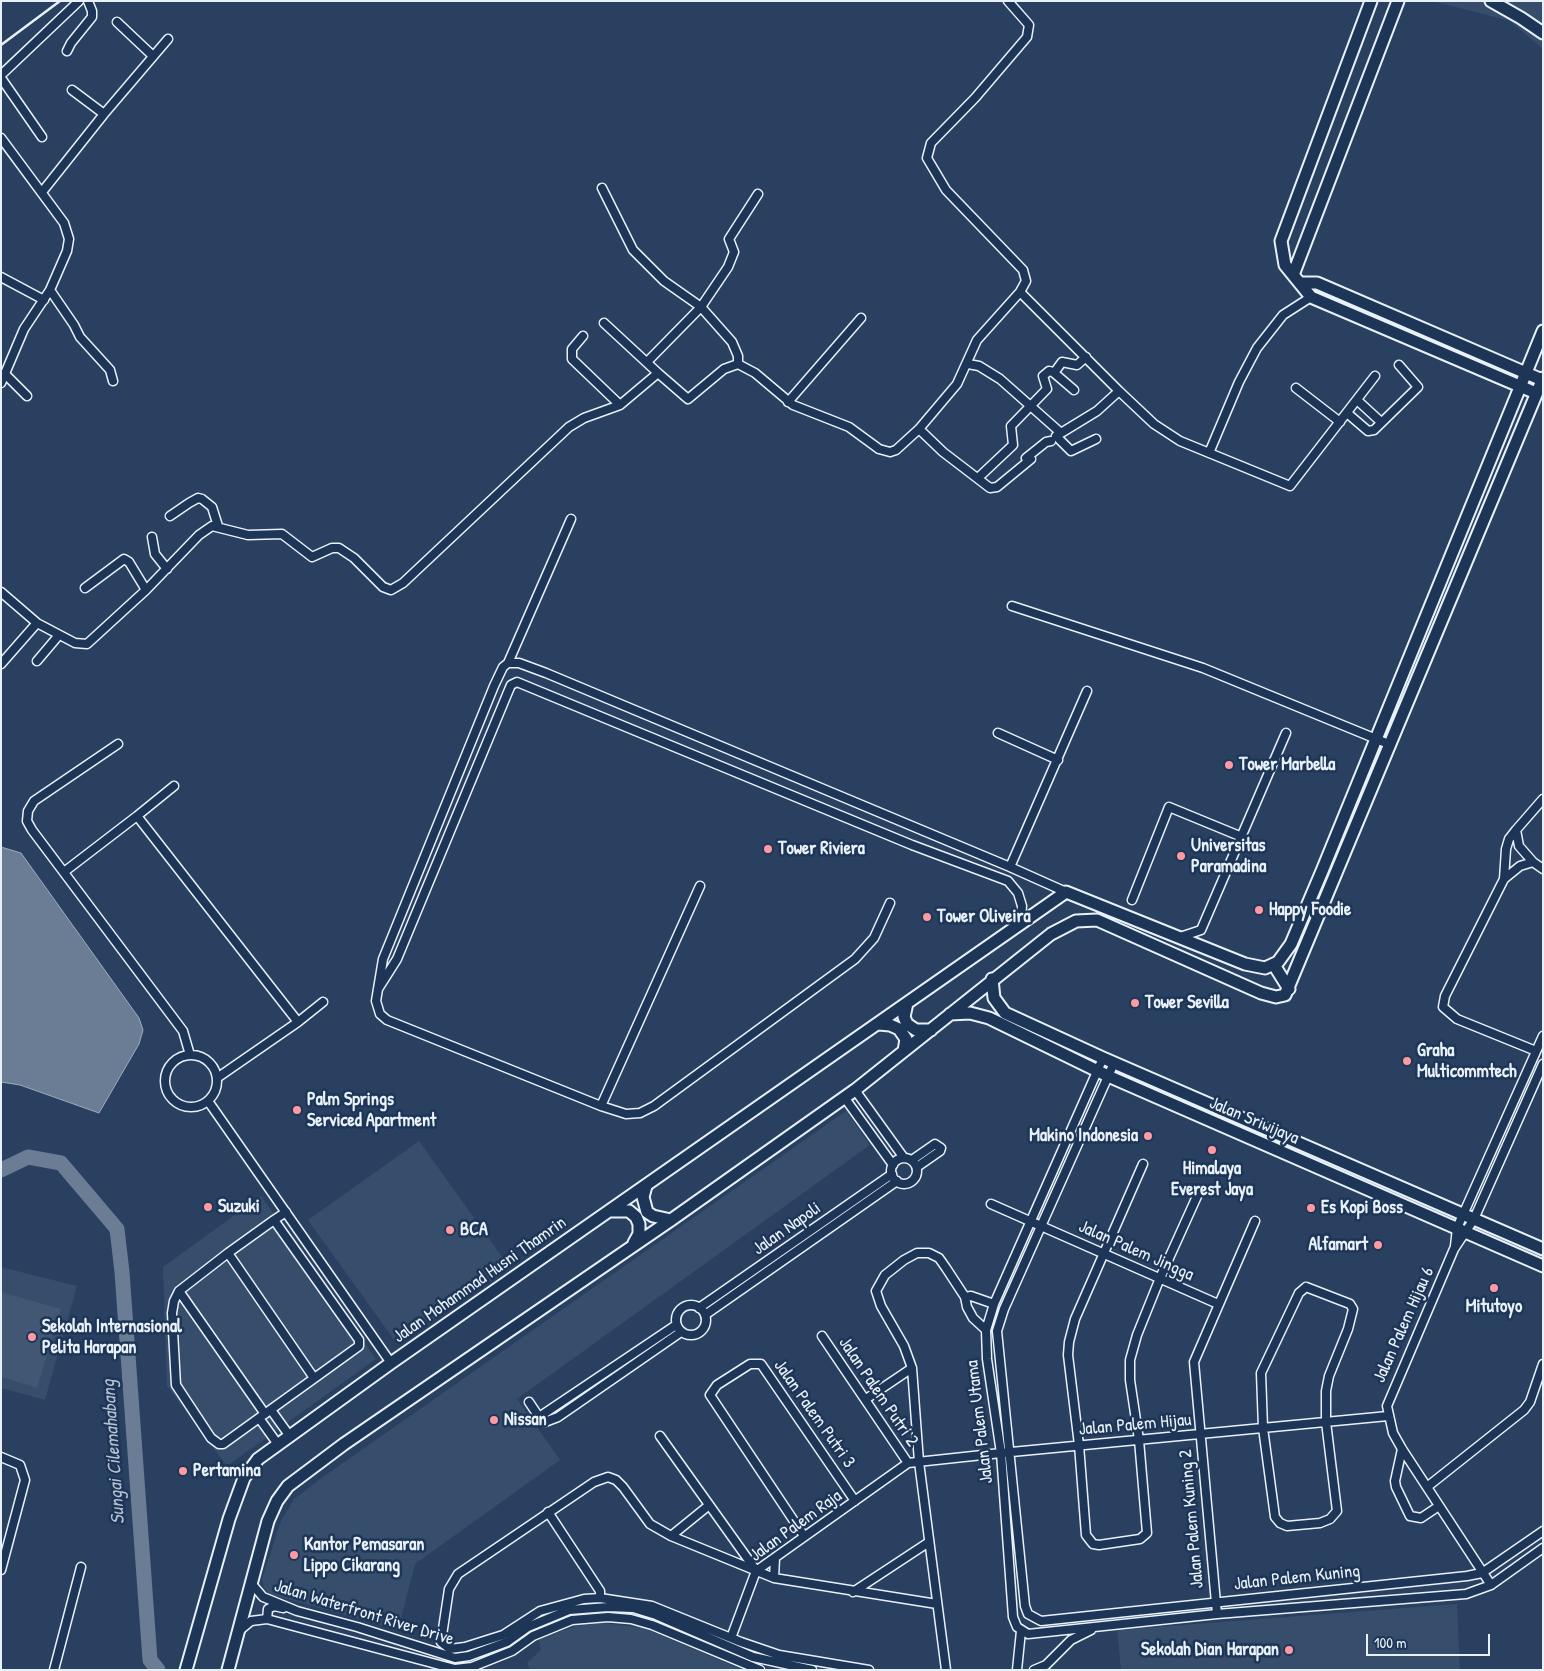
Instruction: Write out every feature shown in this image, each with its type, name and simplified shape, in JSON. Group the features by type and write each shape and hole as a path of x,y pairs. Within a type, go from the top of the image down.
{"street":[{"path":"42,137 1,77 79,1"},
{"path":"67,51 71,43 92,17 88,1"},
{"path":"604,323 688,399 724,369 738,364 755,373 788,402 850,427 879,448 888,452 896,450 919,429 957,384 968,364 977,340 1020,292 1026,281 1023,270 946,190 931,168 926,155 931,143 975,98 1027,38 1030,28 1029,24 1008,1"},
{"path":"1371,1 1281,241 1286,265 1312,296 1536,393"},
{"path":"1297,279 1398,1"},
{"path":"1491,1 1543,33"},
{"path":"117,22 153,56"},
{"path":"42,192 104,114 168,39"},
{"path":"72,90 104,114"},
{"path":"1,383 6,375 24,328 50,290 67,251 69,239 64,223 2,141"},
{"path":"602,188 633,250 664,281 701,307 732,342 738,356 738,364"},
{"path":"647,362 701,307 728,266 734,252 729,243 729,238 758,194"},
{"path":"1,277 44,300"},
{"path":"229,1669 268,1520 277,1501 288,1486 344,1444 671,1220 854,1090 1051,934 1076,921 1097,920 1269,996 1282,997 1289,988 1542,379 1317,283 1297,279"},
{"path":"50,290 80,337 110,370 113,381"},
{"path":"1020,292 1119,392 1167,434 1290,486 1375,376"},
{"path":"1209,453 1239,382 1257,348 1283,315 1312,296"},
{"path":"788,402 861,318"},
{"path":"508,663 519,663 546,673 1066,892 1245,964 1265,968 1274,965 1283,957 1291,944 1543,331"},
{"path":"583,336 572,349 572,359 620,405"},
{"path":"1054,373 1062,362 1078,365 1086,358"},
{"path":"968,364 979,366 1000,380 1030,406 1054,439 1071,451 1096,439"},
{"path":"1347,413 1368,431 1374,430 1418,387 1399,365"},
{"path":"1,592 37,623 78,644 86,644 146,590 204,531 210,527 218,526 248,535 282,534 310,557 337,547 354,558 385,589 391,590 403,583 569,427 584,418 620,405 658,372"},
{"path":"978,478 1012,446 1014,441 1011,428 1048,388 1043,376 1049,372 1054,373 1074,390"},
{"path":"6,375 27,396"},
{"path":"1296,388 1340,422"},
{"path":"919,429 942,452 988,487 997,487 1030,461 1026,458 1046,442 1054,439 1097,411 1119,392"},
{"path":"1357,400 1381,422"},
{"path":"170,516 198,498 202,499 212,508 218,526"},
{"path":"571,519 508,663 503,667 494,686 383,959 377,991 377,1008 387,1020 601,1106 630,1114 642,1112 654,1106 855,959 874,938 890,903"},
{"path":"152,537 155,554 167,569"},
{"path":"85,588 124,560 129,562 146,590"},
{"path":"1012,606 1203,668 1391,745"},
{"path":"1,664 37,623"},
{"path":"37,661 59,635"},
{"path":"377,991 398,959 508,692 515,682 529,684 912,845 1008,881 1018,893 1022,906 1020,926"},
{"path":"1010,867 1087,692"},
{"path":"998,732 1058,760"},
{"path":"1180,937 1201,930 1286,733"},
{"path":"118,744 41,796 31,805 28,825 183,1031 190,1055"},
{"path":"754,779 762,763"},
{"path":"64,872 174,786"},
{"path":"1536,1051 1458,1019 1443,1007 1445,996 1504,879 1506,849 1509,839 1543,799"},
{"path":"1132,900 1169,807 1242,837"},
{"path":"137,816 298,1022"},
{"path":"1516,830 1520,846 1533,862 1543,869"},
{"path":"1504,879 1520,866 1533,862"},
{"path":"601,1106 700,886"},
{"name":"Jalan Mohammad Husni Thamrin","path":"186,1670 237,1496 251,1467 277,1443 1020,926 1066,892"},
{"path":"1274,965 1289,988"},
{"name":"Jalan Sriwijaya","path":"992,979 994,998 1005,1013 1108,1060 1471,1212 1543,1249"},
{"path":"217,1078 298,1022 323,1002"},
{"path":"907,1003 904,1017 907,1024 916,1030 931,1030"},
{"name":"Jalan Sriwijaya","path":"950,1014 970,1013 989,1018 1106,1080 1543,1266"},
{"path":"879,1024 890,1025 899,1029 906,1040 904,1052"},
{"path":"1462,1230 1543,1036"},
{"path":"190,1055 205,1059 215,1071 217,1078 215,1091 208,1101 191,1108 183,1106 169,1095 166,1087 166,1078 174,1062 190,1055"},
{"name":"Jalan Palem Utama","path":"1017,1670 1019,1629 1013,1618 1001,1452 987,1359 986,1330 994,1304 1095,1075 1108,1060"},
{"name":"Jalan Palem Utama","path":"1041,1621 1028,1614 1025,1606 998,1331 1004,1309 1106,1080 1108,1060"},
{"path":"1462,1230 1543,1064"},
{"path":"854,1090 911,1162"},
{"path":"844,1097 893,1165"},
{"path":"208,1101 391,1363"},
{"path":"897,1181 892,1174 893,1165 897,1160 911,1162"},
{"name":"Jalan Napoli","path":"678,1329 690,1336 699,1334 706,1324 705,1315 897,1181 911,1182 916,1175 911,1162"},
{"path":"1143,1164 1073,1326 1069,1342 1068,1363 1079,1445 1086,1534 1093,1544 1099,1545 1140,1539 1147,1533 1139,1440 1130,1380 1130,1360 1137,1335 1160,1278 1198,1194"},
{"name":"Jalan Napoli","path":"678,1329 676,1316 681,1309 688,1305 699,1308 892,1174"},
{"path":"646,1186 643,1197 648,1212 653,1216 671,1220"},
{"path":"991,1204 1042,1226"},
{"path":"608,1212 629,1211 636,1217 639,1224 639,1234 633,1245"},
{"path":"274,1220 360,1342 356,1348 265,1414 223,1444 219,1444 211,1438 176,1385 172,1313 179,1291 228,1253 274,1220 286,1212"},
{"name":"Jalan Palem Kuning 2","path":"1216,1614 1194,1362 1255,1221"},
{"name":"Jalan Palem Jingga","path":"1042,1226 1218,1304"},
{"name":"Jalan Palem Hijau 6","path":"1388,1416 1389,1397 1462,1230"},
{"path":"228,1253 314,1378"},
{"path":"946,1670 919,1462 912,1368 904,1346 877,1297 876,1291 885,1275 904,1260 917,1254 929,1253 939,1258 965,1297 967,1307 974,1318 986,1330"},
{"path":"1306,1287 1350,1304 1352,1308 1348,1330 1329,1376 1326,1422 1336,1511 1330,1519 1320,1523 1287,1526 1280,1524 1275,1517 1263,1428 1262,1373 1299,1293 1306,1287"},
{"path":"179,1291 265,1414 277,1443"},
{"path":"965,1297 971,1296 994,1304"},
{"path":"699,1308 705,1315"},
{"name":"Jalan Napoli","path":"529,1402 539,1417 545,1422 558,1417 678,1329"},
{"name":"Jalan Palem Putri 2","path":"822,1336 908,1464"},
{"name":"Jalan Palem Putri 3","path":"804,1536 710,1395 717,1385 750,1364 757,1363 764,1367 855,1501"},
{"path":"1427,1487 1524,1410 1530,1402 1543,1364"},
{"path":"866,1399 912,1368"},
{"path":"265,1414 289,1435"},
{"path":"1388,1416 1402,1449 1491,1585"},
{"name":"Jalan Palem Hijau","path":"1001,1452 1388,1416"},
{"path":"660,1436 708,1506 756,1570"},
{"path":"1402,1449 1395,1480 1399,1497 1410,1516 1421,1518 1439,1506"},
{"name":"Jalan Palem Raja","path":"731,1638 756,1570 908,1464 1001,1452"},
{"path":"1,1457 20,1465 25,1480 1,1570"},
{"path":"869,1670 779,1655 652,1606 600,1598 584,1599 540,1611 502,1635 465,1647 450,1649 441,1642 452,1581 458,1574 594,1482 608,1477 616,1480 623,1487 650,1524 671,1536 774,1578 937,1604"},
{"path":"671,1536 708,1506"},
{"path":"548,1512 600,1591 600,1598"},
{"name":"Jalan Palem Kuning","path":"1041,1621 1214,1601 1467,1576 1482,1573 1543,1531"},
{"path":"853,1592 929,1542"},
{"name":"Jalan Palem Kuning","path":"1034,1670 1046,1665 1071,1640 1095,1628 1109,1624 1466,1594 1491,1585 1543,1548"},
{"path":"774,1578 775,1558"},
{"path":"54,1670 81,1566"},
{"name":"Jalan Waterfront River Drive","path":"251,1583 262,1597 297,1611 357,1627 455,1658 469,1656 507,1642 528,1627 569,1610 608,1606 633,1608 656,1615 753,1656 812,1670"},
{"path":"267,1619 266,1613 274,1606 297,1611"},
{"name":"Jalan Waterfront River Drive","path":"239,1631 251,1621 267,1619 455,1669 472,1667 512,1651 533,1636 572,1620 608,1617 631,1619 652,1625 760,1670"},
{"name":"Jalan Palem Kuning","path":"1019,1629 1028,1634 1095,1628"}],"shaded area":[{"path":"1432,1 1543,1 1543,49 1510,21"},
{"path":"1,847 21,853 139,1018 143,1030 139,1044 99,1113 20,1085 1,1082"},
{"path":"846,1111 870,1145 517,1399 560,1460 415,1564 398,1630 270,1594 264,1588 262,1579 281,1521 294,1499"},
{"path":"419,1141 510,1268 397,1344 308,1220"},
{"path":"261,1196 376,1359 227,1466 167,1386 163,1267"},
{"name":"Sekolah Internasional Pelita Harapan","path":"1,1267 77,1286 45,1400 1,1388"},
{"path":"1,1292 61,1309 37,1388 1,1377"},
{"name":"Sekolah Dian Harapan","path":"1457,1604 1460,1670 1121,1670 1117,1630"},
{"path":"603,1623 644,1628 743,1670 530,1670 527,1663 541,1650 539,1639 576,1626"}],"waterway":[{"name":"Sungai Cilemahabang","path":"1,1170 28,1157 61,1163 117,1229 122,1272 150,1660 158,1670"}],"railway":[{"path":"1,45 60,1"}],"place":[{"name":"Tower Marbella","path":"1229,765"},
{"name":"Tower Riviera","path":"768,849"},
{"name":"Universitas Paramadina","path":"1181,856"},
{"name":"Happy Foodie","path":"1259,910"},
{"name":"Tower Oliveira","path":"927,917"},
{"name":"Tower Sevilla","path":"1135,1003"},
{"name":"Graha Multicommtech","path":"1407,1061"},
{"name":"Palm Springs Serviced Apartment","path":"297,1110"},
{"name":"Makino Indonesia","path":"1148,1136"},
{"name":"Himalaya Everest Jaya","path":"1212,1150"},
{"name":"Suzuki","path":"208,1207"},
{"name":"Es Kopi Boss","path":"1311,1208"},
{"name":"BCA","path":"450,1230"},
{"name":"Alfamart","path":"1378,1245"},
{"name":"Mitutoyo","path":"1494,1288"},
{"name":"Sekolah Internasional Pelita Harapan","path":"32,1337"},
{"name":"Nissan","path":"494,1420"},
{"name":"Pertamina","path":"183,1471"},
{"name":"Kantor Pemasaran Lippo Cikarang","path":"294,1555"},
{"name":"Sekolah Dian Harapan","path":"1289,1650"}]}
